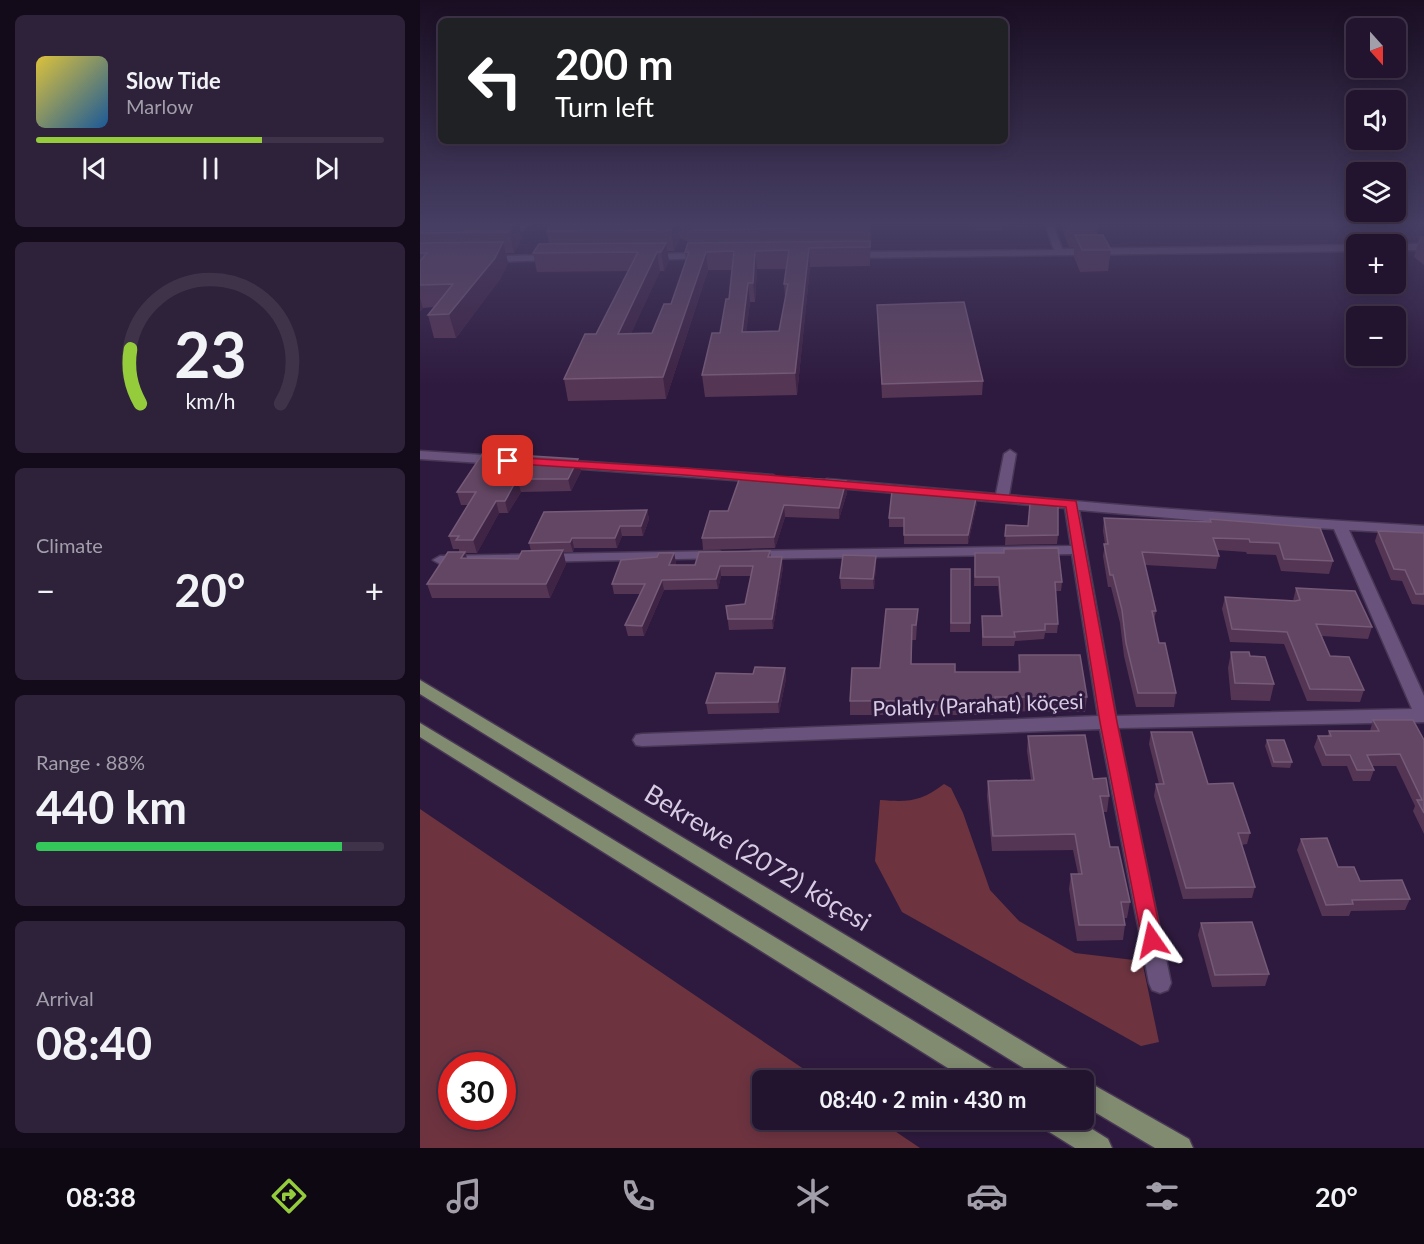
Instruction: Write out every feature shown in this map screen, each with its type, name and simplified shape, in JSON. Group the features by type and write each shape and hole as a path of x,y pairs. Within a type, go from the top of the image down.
{"main road":[{"name":"Bekrewe (2072) köçesi","path":"420,686 1049,1070"},
{"path":"420,729 973,1070"},
{"path":"1094,1097 1180,1148"},
{"path":"1070,1130 1099,1148"}],"street":[{"path":"1002,498 1010,454"},
{"path":"420,455 512,461"},
{"path":"546,463 790,480"},
{"path":"814,482 1071,503 1228,519 1424,530"},
{"path":"1071,503 1108,722 1160,983"},
{"path":"1339,524 1424,715"},
{"path":"440,560 1079,550"},
{"name":"Polatly (Parahat) köçesi","path":"642,740 1108,722 1424,715"}],"shaded area":[{"path":"944,784 951,788 963,813 990,890 1019,921 1075,953 1142,961 1159,1042 1141,1046 902,912 875,861 880,800 914,800"},
{"path":"420,809 805,1070 752,1070 752,1130 893,1130 920,1148 420,1148"}],"building":[{"path":"420,278 479,278 449,314 428,315 453,284 420,285"},
{"path":"625,278 645,278 618,334 652,333 664,304 671,304 680,278 697,278 663,377 564,379 585,334 596,334"},
{"path":"731,278 753,278 753,283 748,283 742,332 779,331 788,284 784,284 785,278 806,278 795,373 702,375 712,333 720,333 726,299 729,299"},
{"path":"964,302 983,381 882,384 877,305"},
{"path":"483,453 578,459 568,479 517,479 505,501 496,501 473,540 456,540 459,536 449,536 476,492 457,492"},
{"path":"740,477 792,477 846,481 839,508 784,505 774,537 702,538 710,511 728,511"},
{"path":"892,491 977,494 968,535 904,535 904,518 889,518"},
{"path":"1030,504 1058,505 1058,535 1005,536 1006,525 1028,526"},
{"path":"647,510 641,526 620,526 615,538 572,538 570,542 529,543 544,512"},
{"path":"1104,518 1211,522 1210,519 1320,528 1333,561 1284,559 1279,543 1250,542 1249,539 1213,538 1219,556 1142,552 1156,611 1152,611 1159,643 1165,643 1176,693 1138,693 1126,643 1122,610 1113,575 1110,575 1104,544 1108,544"},
{"path":"1378,531 1424,533 1424,594 1416,594 1405,570 1394,569"},
{"path":"1058,548 1062,582 1055,582 1058,624 1045,624 1045,630 1014,632 1015,637 983,637 982,616 1002,616 999,577 975,577 975,553 1004,553 1004,549"},
{"path":"563,550 546,584 427,584 448,552 465,552 461,558 518,559 522,551"},
{"path":"770,551 768,557 782,557 772,619 728,619 726,606 745,604 753,566 720,566 716,579 662,580 642,626 625,625 645,584 612,584 621,560 657,557 659,553 674,553 669,565 695,565 699,552"},
{"path":"843,555 876,556 873,579 840,578"},
{"path":"951,569 970,569 970,623 951,623"},
{"path":"1296,588 1355,591 1372,627 1316,624 1330,656 1349,657 1364,690 1310,689 1287,632 1232,629 1225,597 1295,601 1300,600"},
{"path":"886,609 918,609 916,625 912,625 911,664 955,664 955,672 1020,672 1019,655 1080,655 1087,697 850,701 852,668 880,668"},
{"path":"1231,652 1249,652 1250,656 1265,657 1274,684 1235,683"},
{"path":"755,667 785,668 778,702 706,703 716,673 753,674"},
{"path":"1373,720 1413,720 1424,740 1424,813 1417,800 1422,800 1400,754 1367,755 1374,770 1357,770 1350,755 1326,755 1318,736 1331,736 1329,731 1379,731"},
{"path":"1151,732 1192,732 1208,784 1233,783 1250,833 1238,833 1255,887 1186,888 1156,784 1164,784"},
{"path":"1085,735 1093,779 1106,778 1109,796 1100,796 1110,847 1118,847 1130,902 1121,902 1125,925 1079,925 1071,874 1082,874 1075,834 993,836 988,781 1034,780 1028,736"},
{"path":"1267,740 1284,740 1292,762 1274,762"},
{"path":"1327,838 1338,867 1354,867 1360,881 1402,880 1410,899 1352,900 1353,904 1326,905 1301,839"},
{"path":"1252,922 1269,974 1215,975 1201,923"}],"route":[{"path":"508,461 685,471 1071,503 1108,722 1152,940"}]}
